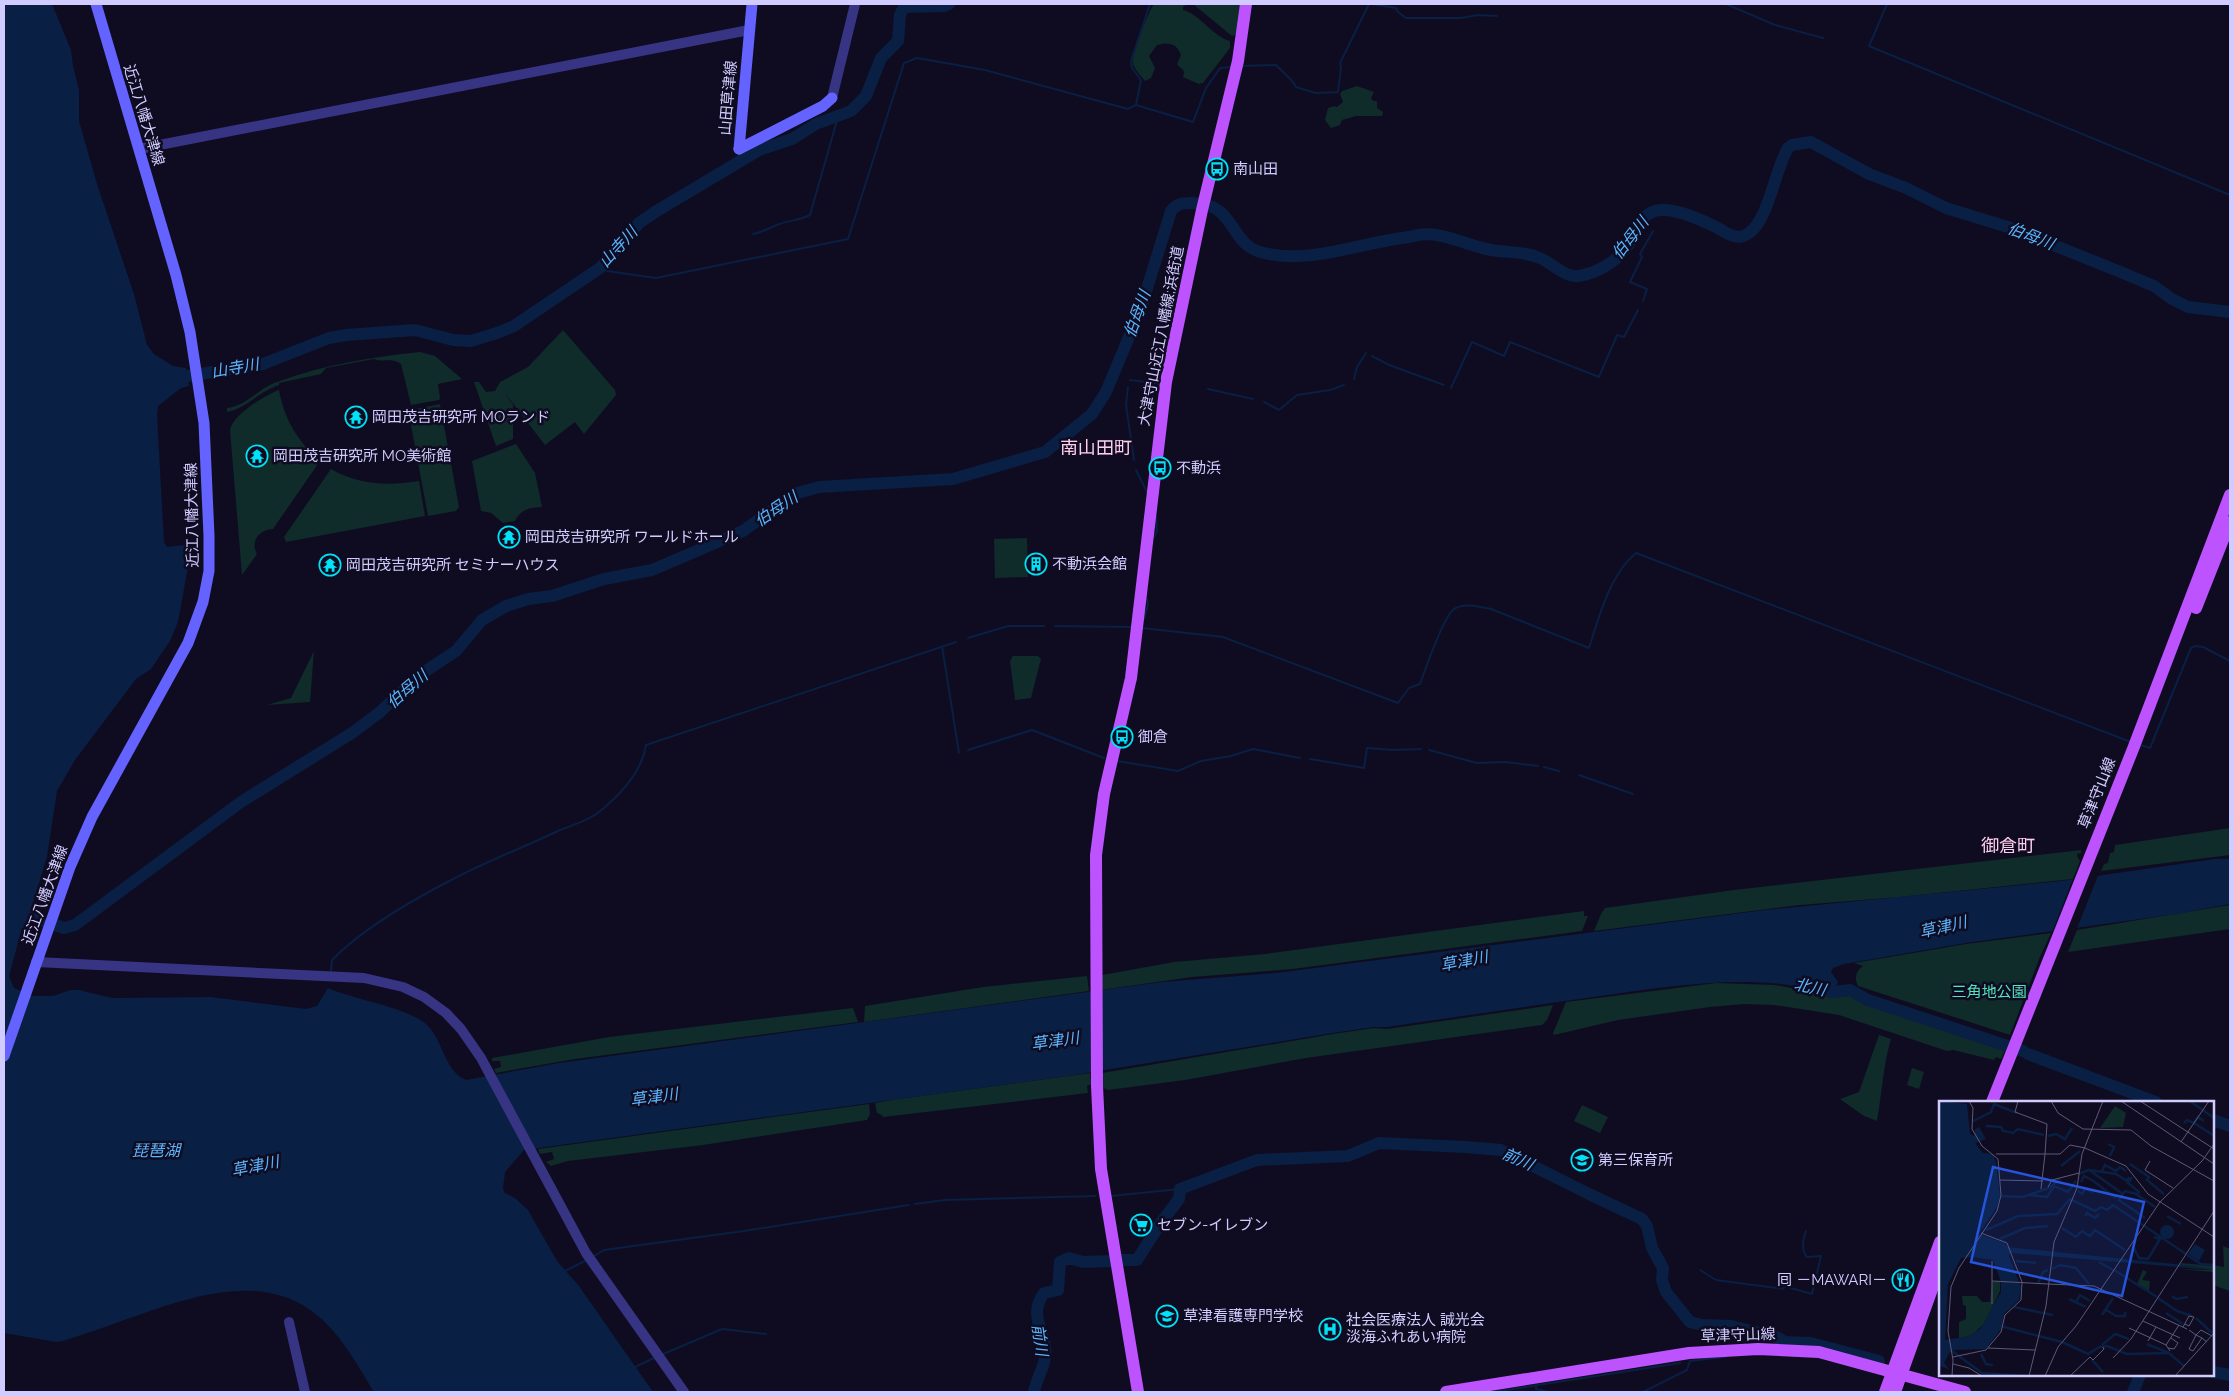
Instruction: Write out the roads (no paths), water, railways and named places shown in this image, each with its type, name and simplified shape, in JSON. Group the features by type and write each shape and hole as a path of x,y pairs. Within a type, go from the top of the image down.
{"main road":[{"name":"近江八幡大津線","path":"4,1056 52,915 82,839 188,643 203,602 210,554 206,451 196,365 176,275 96,4"},
{"name":"山田草津線","path":"752,4 739,149 823,106 832,98"},
{"name":"大津守山近江八幡線;浜街道","path":"1138,1392 1101,1169 1097,1086 1095,889 1098,832 1104,794 1131,678 1166,382 1202,210 1238,61 1246,4"},
{"name":"草津守山線","path":"2094,856 2136,740 2230,495"},
{"name":"草津守山線","path":"2000,1101 2008,1073 2058,944 2230,522"},
{"name":"草津守山線","path":"1993,1101 2008,1073"},
{"path":"1895,1392 1897,1373 1939,1245"},
{"path":"1885,1392 1897,1373 1939,1269"},
{"name":"草津守山線","path":"1446,1392 1720,1350 1802,1350 1819,1352 1965,1392"}],"street":[{"path":"832,98 855,4"},
{"path":"139,149 749,30"},
{"path":"36,962 364,978 383,981 424,997 446,1013 461,1029 485,1066 588,1258 684,1392"},
{"path":"289,1322 305,1392"}],"water":[{"name":"琵琶湖","path":"4,4 52,4 71,50 79,90 79,121 97,184 134,294 147,345 154,354 173,366 186,368 189,386 181,388 158,406 157,415 164,542 167,547 184,545 187,547 190,556 178,622 170,641 151,669 136,679 75,760 57,791 47,857 25,929 22,928 9,976 14,988 33,996 53,996 70,990 79,990 112,998 211,997 306,1009 317,1006 328,988 393,1008 426,1024 432,1030 453,1070 466,1080 559,1063 1162,982 1276,973 1765,910 2061,881 2215,859 2230,859 2230,904 2177,914 1966,943 1844,964 1833,968 1831,972 1838,982 1833,994 1773,983 1743,982 1683,985 1333,1033 1068,1076 524,1150 505,1172 503,1189 505,1193 515,1198 528,1210 557,1261 579,1286 653,1392 374,1392 342,1342 318,1316 296,1302 273,1294 249,1291 199,1296 63,1341 56,1342 4,1333"}],"waterway":[{"name":"山寺川","path":"172,383 188,376 263,364 329,338 346,335 415,330 453,340 471,341 514,326 600,268 639,223 655,212 759,150 792,139 816,124 851,111 866,96 881,58 898,41 900,15 904,7 945,6 949,4"},
{"path":"602,266 607,271 656,278 848,239 904,63 917,58 985,70 1128,109 1136,105 1141,80 1132,68 1131,61 1150,4"},
{"path":"1241,66 1276,65 1296,87 1315,93 1338,92 1340,63 1369,4"},
{"path":"1371,4 1396,8 1406,18 1497,16"},
{"path":"1726,4 1775,25 1823,38"},
{"path":"1887,4 1869,46 2230,195"},
{"path":"1136,105 1193,122 1206,88 1220,68 1232,67"},
{"path":"753,234 781,223 810,215 838,117"},
{"name":"伯母川","path":"4,921 29,916 64,928 75,925 241,802 352,733 379,713 418,676 456,651 482,620 506,606 528,599 552,596 604,579 652,570 743,531 794,494 819,487 953,479 1045,452 1092,414 1106,392 1141,308 1171,211 1177,205 1190,203 1217,209 1225,216 1244,242 1252,249 1264,253 1281,256 1316,255 1428,234 1444,236 1491,250 1536,256 1569,275 1579,276 1586,275 1612,262 1631,241 1643,219 1653,212 1660,210 1682,213 1736,237 1744,236 1756,226 1762,217 1783,157 1788,148 1792,145 1811,142 1869,174 1906,188 1946,208 2011,228 2118,271 2154,286 2172,299 2188,307 2230,312"},
{"path":"1643,301 1647,289 1630,282 1642,257 1640,254 1653,231"},
{"path":"1451,388 1472,342 1504,356 1510,342 1599,377 1617,335 1624,337 1638,310"},
{"path":"1354,379 1357,367 1366,353"},
{"path":"1372,356 1389,365 1444,385"},
{"path":"1130,380 1162,384"},
{"path":"1264,402 1279,410 1297,395 1330,390 1344,385"},
{"path":"1128,387 1126,405 1134,460"},
{"path":"1208,389 1253,399"},
{"path":"1136,470 1147,492"},
{"path":"1154,537 1157,531 1156,516"},
{"path":"1142,628 1223,637 1398,703 1409,688 1420,684 1444,623 1453,610 1462,606 1491,609 1589,648 1601,610 1612,584 1619,572 1636,553 2131,742"},
{"path":"1144,619 1148,605 1147,599"},
{"path":"968,638 1008,626 1044,626"},
{"path":"1055,626 1131,627"},
{"path":"331,972 332,960 345,948 374,925 407,904 468,872 595,815 615,798 635,774 644,755 646,745 956,642"},
{"path":"942,646 959,753"},
{"path":"2140,745 2150,748 2191,648 2195,646 2203,647 2230,661"},
{"path":"968,750 1032,730 1104,758"},
{"path":"1310,759 1364,768 1367,748 1421,749"},
{"path":"1117,761 1178,771 1201,761 1231,756 1253,749 1300,758"},
{"path":"1429,750 1477,763 1505,762 1538,766"},
{"path":"1544,767 1559,771"},
{"path":"1579,775 1633,794"},
{"name":"北川","path":"1818,989 1833,992 1850,990 1868,1000 2023,1051"},
{"name":"北川","path":"2028,1054 2153,1101"},
{"name":"北川","path":"2214,1120 2230,1126"},
{"name":"前川","path":"1120,1260 1137,1260 1179,1199 1180,1189 1257,1160 1348,1156 1379,1143 1501,1150 1642,1219 1647,1226 1652,1248 1663,1268 1662,1280 1666,1292 1690,1322 1702,1325 1731,1326 1776,1337 1785,1342 1811,1343 1879,1361"},
{"path":"1111,1196 1180,1189"},
{"path":"915,1204 945,1200 1095,1196"},
{"path":"594,1256 604,1250 744,1231 909,1205"},
{"path":"1700,1270 1716,1280 1783,1289 1784,1286 1812,1294 1821,1256 1807,1257 1805,1254 1803,1244 1806,1231"},
{"name":"前川","path":"1034,1392 1045,1358 1044,1341 1037,1318 1037,1310 1044,1293 1058,1290 1060,1262 1069,1258 1083,1262 1112,1261"},
{"path":"565,1271 587,1260"},
{"path":"661,1355 722,1329 766,1334"},
{"name":"前川","path":"1777,1344 1785,1342"},
{"path":"1690,1361 1725,1357"},
{"path":"635,1367 654,1358"},
{"path":"1643,1392 1687,1370 1690,1361"},
{"path":"1494,1392 1680,1363"},
{"name":"前川","path":"2214,1372 2230,1375"},
{"name":"前川","path":"2133,1392 2140,1376"},
{"path":"1536,1385 1536,1389 1548,1392"}],"place":[{"name":"南山田","path":"1217,169"},
{"name":"岡田茂吉研究所 MOランド","path":"356,417"},
{"name":"岡田茂吉研究所 MO美術館","path":"257,456"},
{"name":"不動浜","path":"1160,468"},
{"name":"岡田茂吉研究所 ワールドホール","path":"509,537"},
{"name":"不動浜会館","path":"1036,564"},
{"name":"岡田茂吉研究所 セミナーハウス","path":"330,565"},
{"name":"御倉","path":"1122,737"},
{"name":"第三保育所","path":"1582,1160"},
{"name":"セブン-イレブン","path":"1141,1225"},
{"name":"囘 －MAWARI－","path":"1903,1280"},
{"name":"草津看護専門学校","path":"1167,1316"},
{"name":"社会医療法人 誠光会 淡海ふれあい病院","path":"1330,1329"}],"district":[{"name":"南山田町","path":"1096,447"},
{"name":"御倉町","path":"2008,845"}],"water label":[{"name":"草津川","path":"1943,927"},
{"name":"草津川","path":"1464,961"},
{"name":"草津川","path":"1055,1041"},
{"name":"草津川","path":"654,1097"},
{"name":"草津川","path":"255,1166"}],"park label":[{"name":"三角地公園","path":"1989,992"}]}
